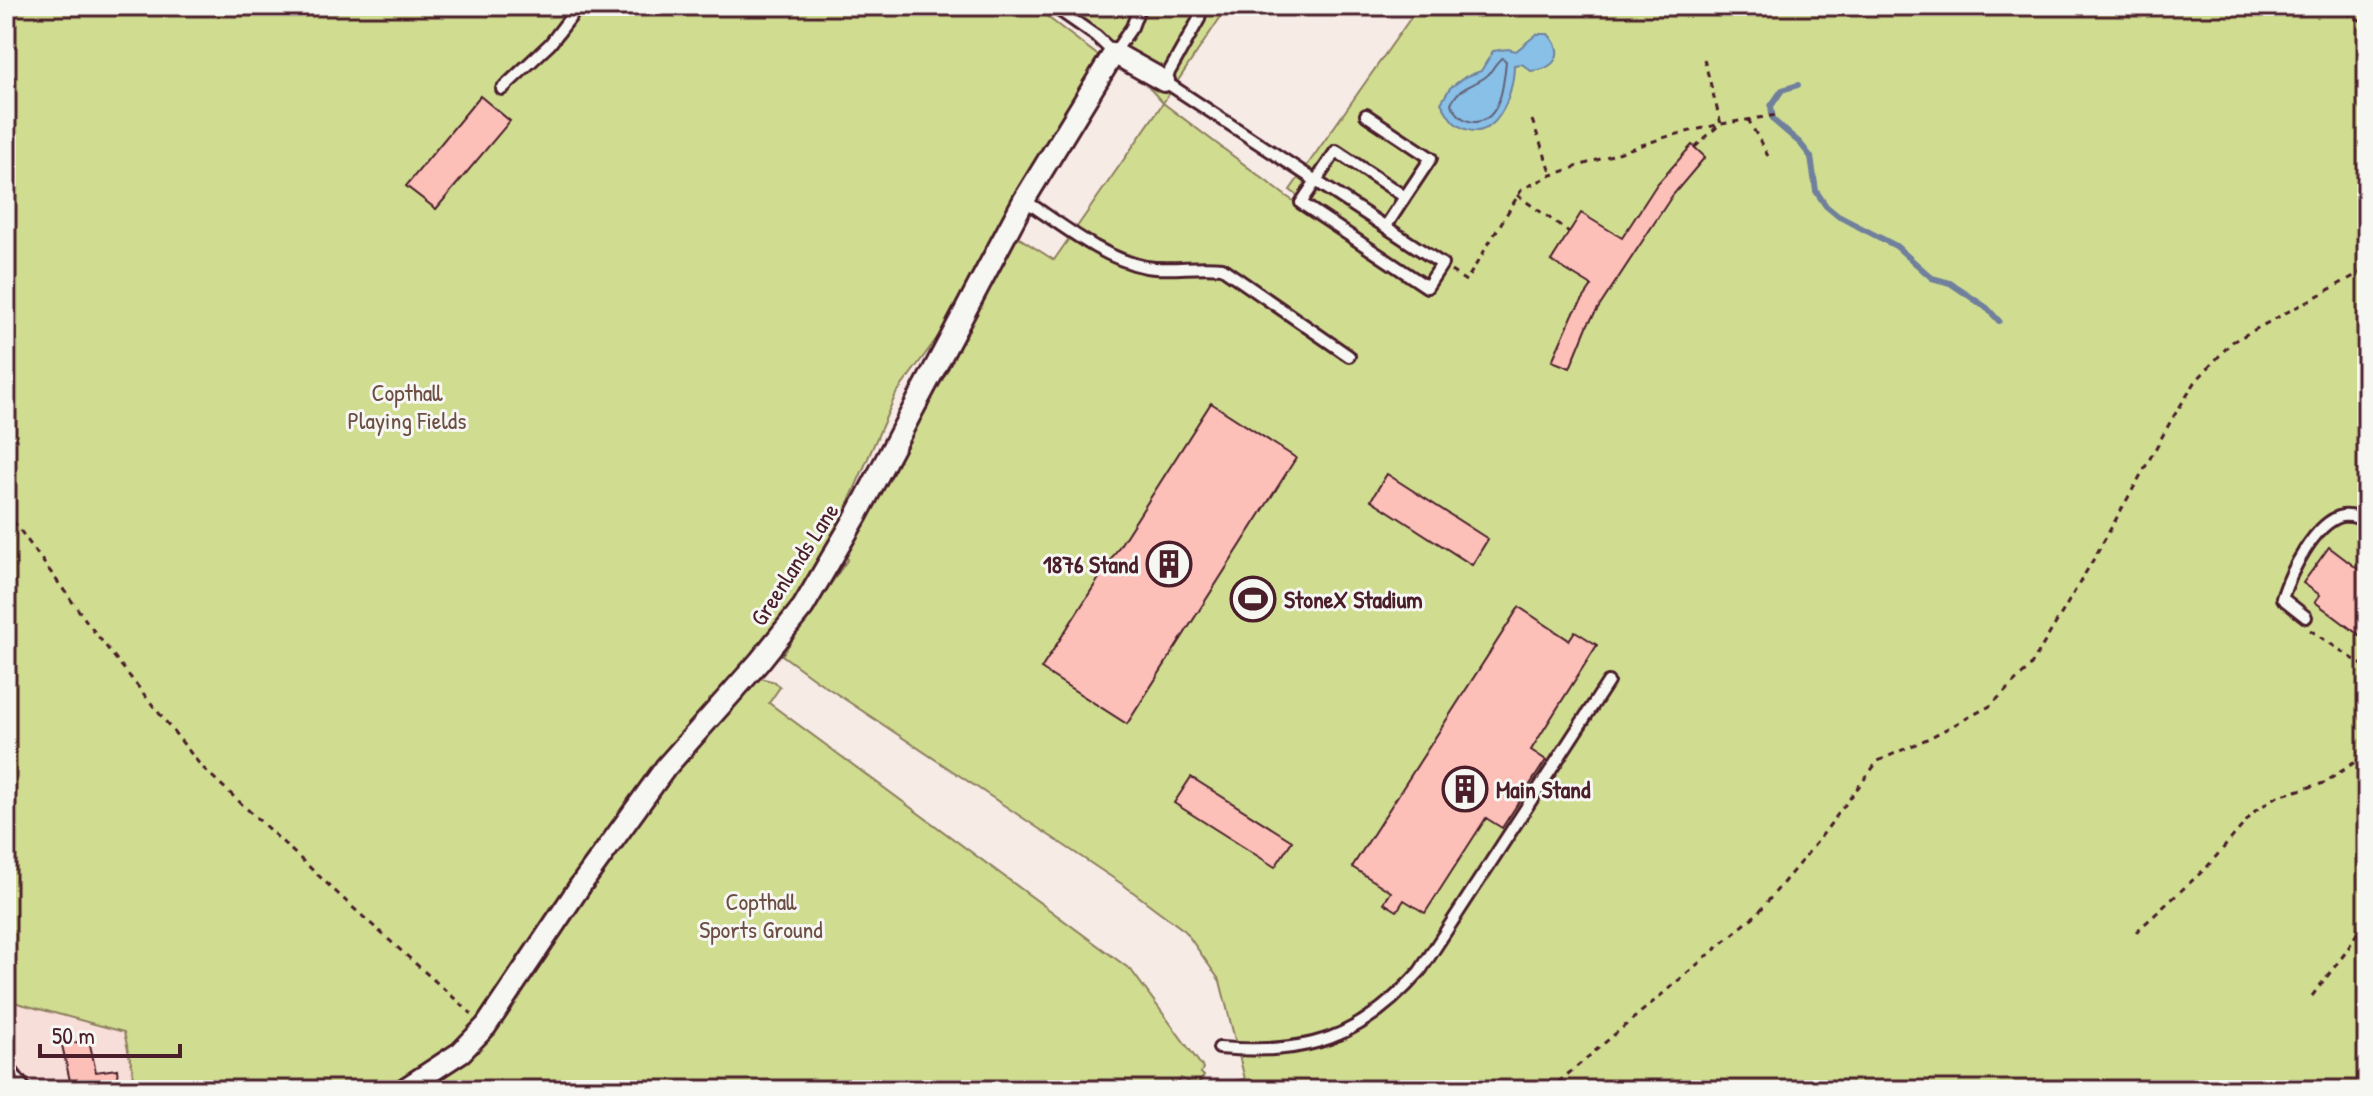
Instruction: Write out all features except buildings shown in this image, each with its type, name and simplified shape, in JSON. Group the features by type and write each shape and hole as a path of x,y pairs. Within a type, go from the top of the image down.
{"street":[{"path":"1114,53 1164,81"},
{"name":"Greenlands Lane","path":"403,1090 461,1052 486,1026 580,886 666,767 803,607 857,515 1024,200 1114,53"}],"lane":[{"path":"502,89 550,44 579,6"},
{"path":"1053,6 1096,36 1114,53 1132,27 1140,6"},
{"path":"1201,6 1199,19 1164,81 1317,179 1442,264 1427,287 1301,203 1317,179 1336,151 1405,197"},
{"path":"1366,115 1431,158 1386,226"},
{"path":"1024,200 1102,250 1125,261 1149,267 1198,265 1222,268 1349,356"},
{"path":"2303,621 2282,598 2292,569 2306,548 2332,522 2343,516 2358,517 2367,522"},
{"path":"1219,1048 1276,1050 1309,1045 1341,1035 1371,1018 1398,996 1428,959 1608,682"},
{"path":"6,1064 26,1090"}],"path":[{"path":"2335,6 2367,24"},
{"path":"1704,59 1721,124"},
{"path":"1439,268 1448,269 1466,281 1517,195 1522,189 1552,175 1669,136 1777,115"},
{"path":"1748,119 1768,156"},
{"path":"1532,120 1552,175"},
{"path":"1695,147 1721,124"},
{"path":"1517,195 1569,232"},
{"path":"1549,1090 1758,913 1878,761 1990,706 2030,667 2172,419 2196,381 2232,342 2367,269"},
{"path":"6,511 93,630 201,766 486,1026"},
{"path":"2303,621 2367,668"},
{"path":"2136,932 2207,867 2255,811 2278,796 2324,783 2367,754"},
{"path":"2312,996 2346,952 2367,916"}],"shaded area":[{"path":"6,1000 124,1032 137,1090 6,1090"}],"green space":[{"name":"Copthall Playing Fields","path":"6,6 1033,6 1100,57 990,266 896,394 803,607 759,662 760,678 775,682 780,687 769,703 1131,970 1203,1068 1201,1073 1204,1076 1196,1087 1181,1078 1171,1090 403,1090 428,1074 364,1090 137,1090 124,1032 6,1000"},
{"path":"1053,6 1228,6 1163,103 1124,60"},
{"path":"1419,6 2367,6 2367,1090 1228,1090 1225,1083 1245,1079 1220,981 1185,931 1125,886 782,655 848,559 843,555 1016,236 1054,260 1163,103 1286,196 1411,280 1290,190"}],"water":[{"path":"1537,34 1548,34 1556,48 1556,59 1540,70 1531,71 1522,64 1514,65 1506,104 1491,125 1482,130 1470,130 1454,122 1441,103 1450,88 1465,77 1481,71 1493,51 1516,51"}],"waterway":[{"path":"1798,85 1782,90 1771,106 1773,120 1811,157 1816,191 1826,206 1838,216 1896,246 1932,278 1950,283 1987,308 1999,321"}],"place":[{"name":"1876 Stand","path":"1169,564"},
{"name":"StoneX Stadium","path":"1253,599"},
{"name":"Main Stand","path":"1465,789"}],"park label":[{"name":"Copthall Sports Ground","path":"761,915"}]}
